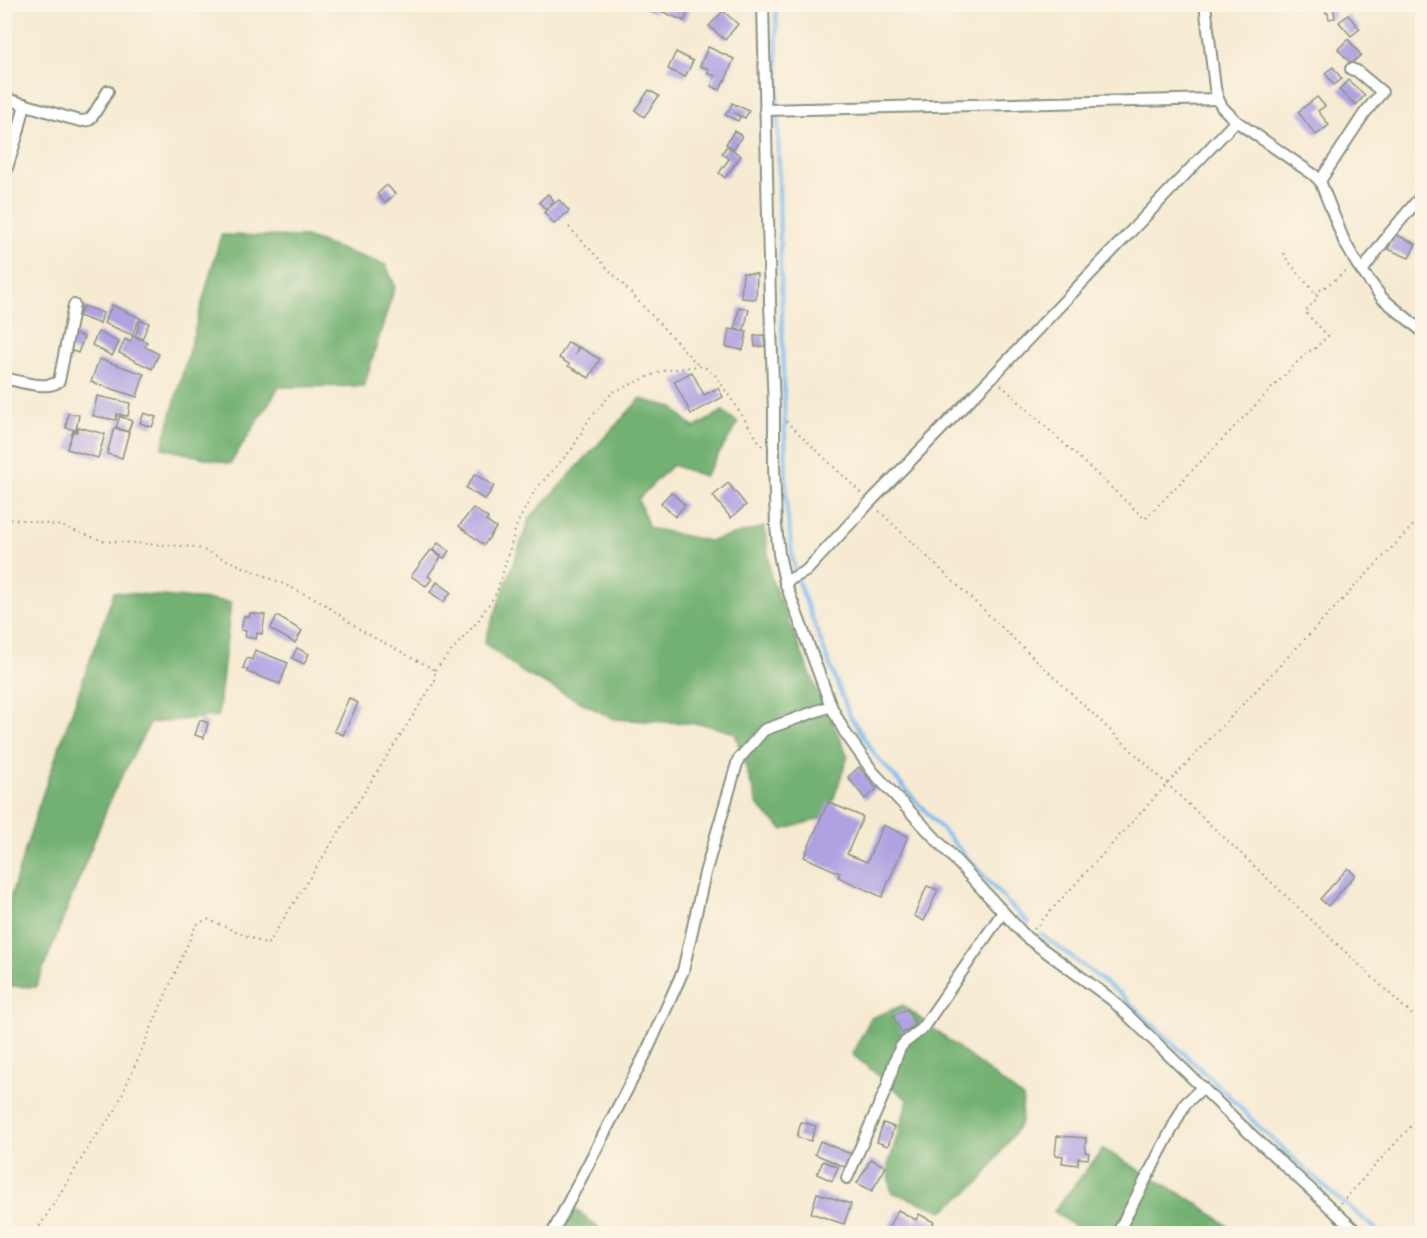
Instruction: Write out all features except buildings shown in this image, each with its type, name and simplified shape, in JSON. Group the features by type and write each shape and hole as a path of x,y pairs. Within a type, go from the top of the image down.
{"street":[{"path":"763,4 778,554 831,706 844,731 873,772 1026,938 1111,999 1243,1127 1359,1233"},
{"path":"1205,4 1218,99 1222,107 1236,121 1320,181 1344,241 1359,268 1382,298 1422,331"},
{"path":"1320,181 1364,114 1382,92 1357,71 1351,69"},
{"path":"4,98 81,121 89,120 108,91"},
{"path":"765,110 1218,99"},
{"path":"4,177 25,104"},
{"path":"788,580 806,571 1236,121"},
{"path":"1359,268 1422,195"},
{"path":"4,378 45,386 54,385 59,381 74,305"},
{"path":"552,1233 645,1053 682,971 705,873 738,760 764,730 831,706"},
{"path":"847,1178 887,1087 900,1048 922,1029 1003,912"},
{"path":"1117,1233 1185,1104 1203,1086"}],"path":[{"path":"569,227 699,366"},
{"path":"993,376 1145,519 1308,351 1313,350 1328,336 1305,312 1318,297 1284,256 1284,253"},
{"path":"1315,294 1359,268"},
{"path":"36,1233 93,1140 115,1112 196,925 207,920 267,945 435,681 435,670 477,622 497,592 517,524 535,490 572,449 589,419 613,392 662,371 699,366 705,368 716,376 774,464"},
{"path":"789,424 1422,1024"},
{"path":"1026,938 1167,784 1422,516"},
{"path":"4,519 62,526 104,541 196,547 320,601 362,631 435,670"},
{"path":"1346,1197 1422,1114"}],"green space":[{"path":"221,235 305,237 386,265 395,286 364,386 279,387 230,464 162,448"},
{"path":"640,399 672,407 694,428 723,411 738,423 705,476 672,465 638,499 649,528 709,541 765,527 771,578 817,690 848,756 828,816 783,830 758,806 735,733 703,724 614,719 524,673 484,643 530,518"},
{"path":"114,592 231,602 218,716 150,723 113,793 36,987 5,986 5,915 39,805"},
{"path":"903,1005 1023,1098 1021,1123 980,1182 943,1211 891,1192 888,1166 908,1100 852,1054 871,1018"},
{"path":"1103,1149 1198,1204 1237,1233 1083,1233 1054,1211"},
{"path":"572,1206 605,1233 557,1234"}],"waterway":[{"path":"776,4 778,102"},
{"path":"778,115 787,511 793,561 798,581 850,716 876,756 1009,904 1029,923"},
{"path":"1041,934 1119,993 1261,1129 1380,1234"}]}
